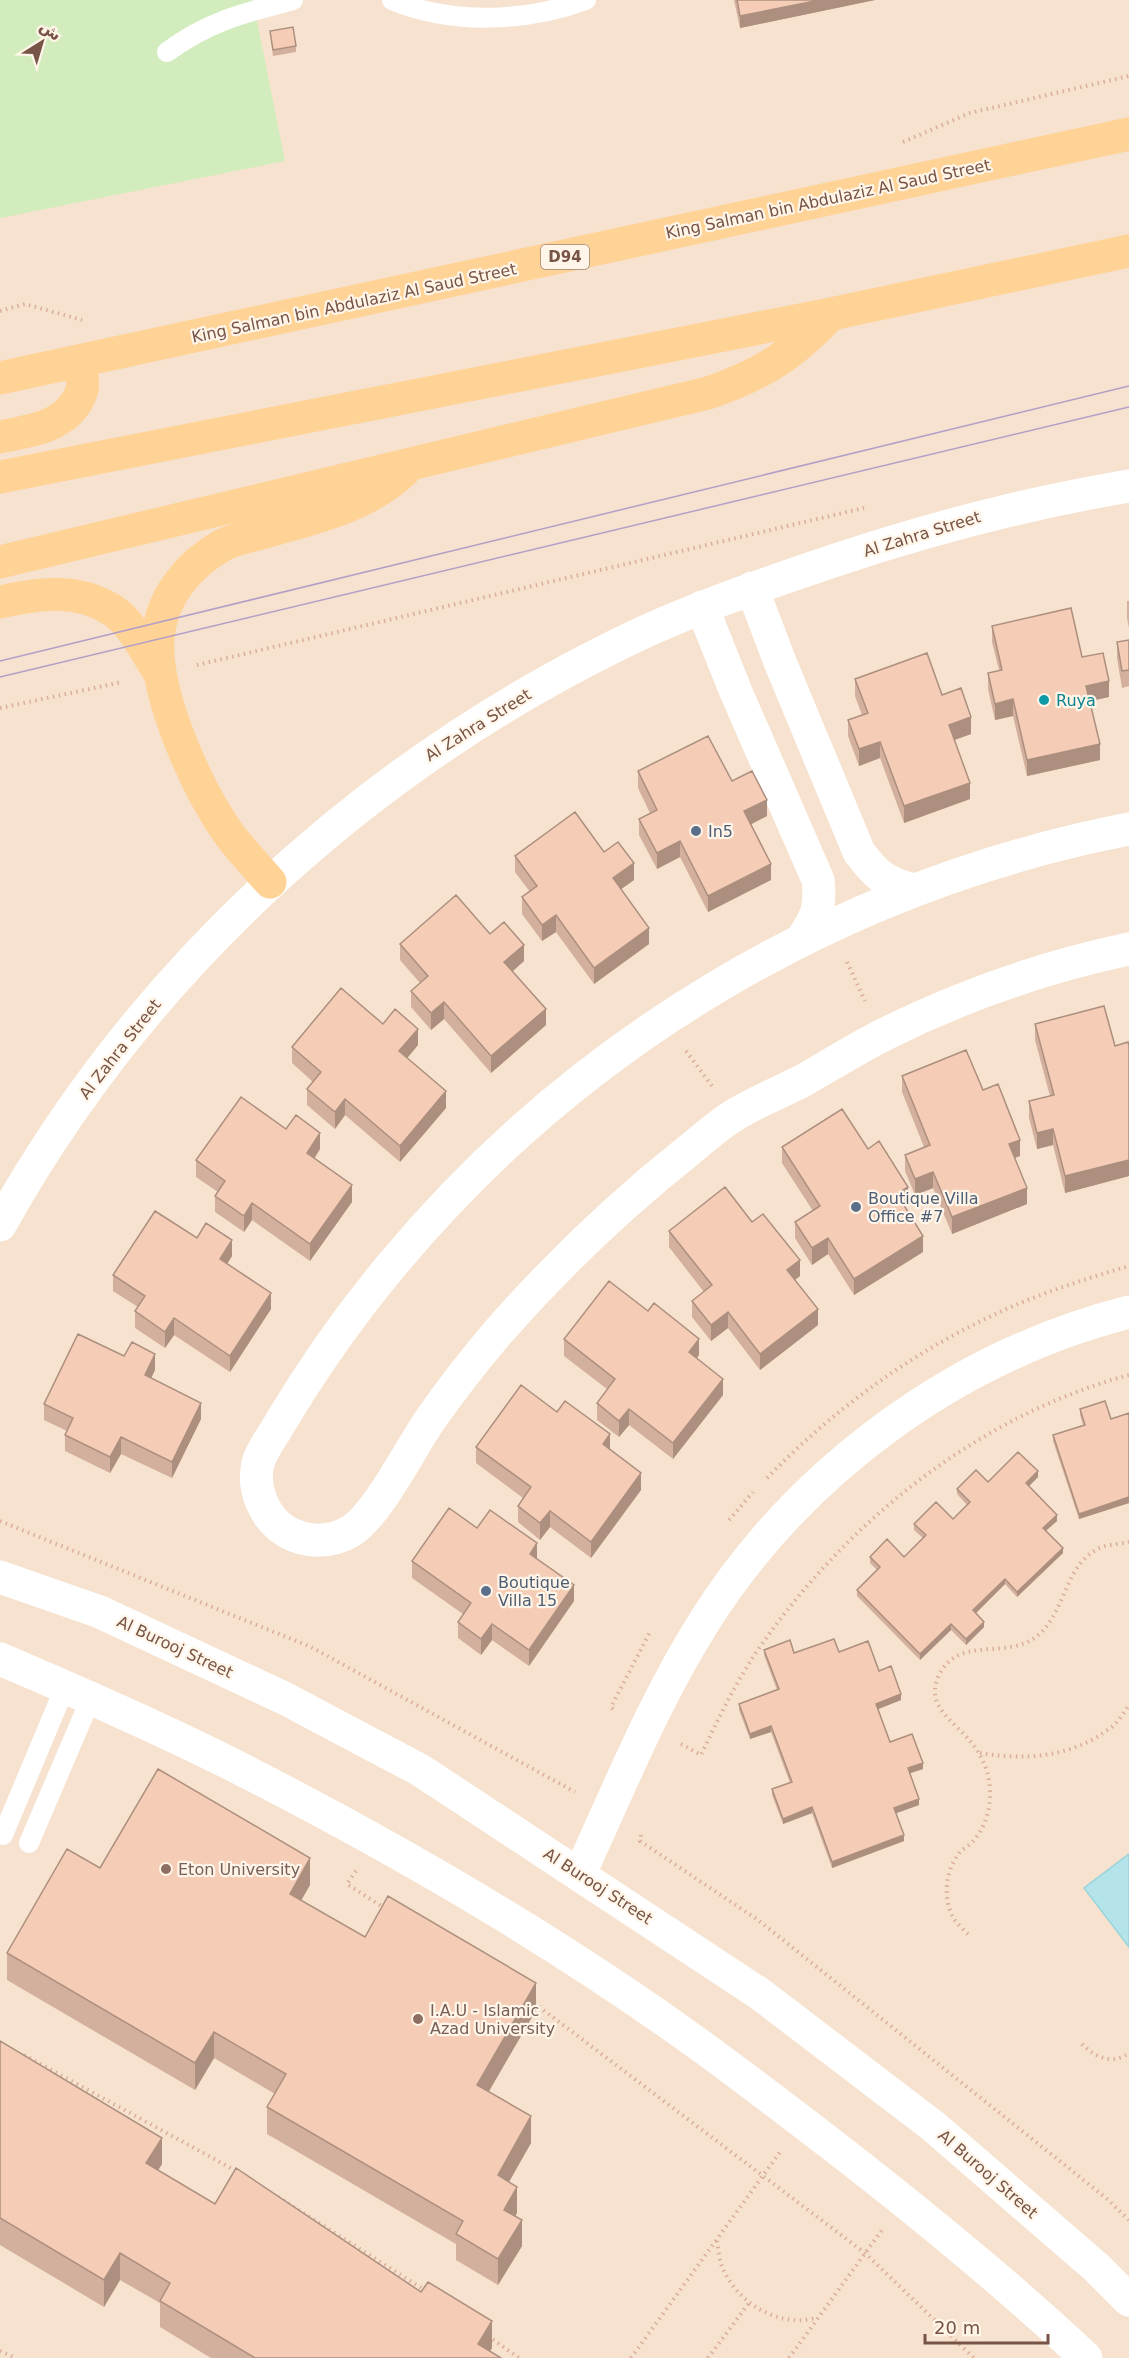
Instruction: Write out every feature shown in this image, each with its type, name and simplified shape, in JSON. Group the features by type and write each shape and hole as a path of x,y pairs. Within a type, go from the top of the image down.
{"main road":[{"name":"King Salman bin Abdulaziz Al Saud Street","path":"0,378 1129,134"},
{"path":"0,477 831,314 1129,251"},
{"path":"0,562 708,393 743,381 776,364 805,341 831,314"},
{"path":"0,437 46,427 69,413 82,389 81,362"},
{"path":"270,882 231,837 200,786 176,731 160,674 158,639 160,622 173,590 195,563 225,544 337,510 365,499 391,483 413,463"},
{"path":"0,602 54,593 79,596 113,610 132,630 160,674"}],"street":[{"name":"Al Zahra Street","path":"0,1224 47,1147 96,1076 150,1008 208,943 270,882 334,826 402,774 473,725 547,681 604,652 702,607 752,588 909,536 981,516 1074,495 1129,486"},
{"path":"752,588 780,662 859,852 873,871 892,885 914,890"},
{"path":"702,607 736,692 818,880 820,901 815,920 816,932"},
{"path":"1129,829 996,861 914,890 816,932 738,974 663,1021 555,1100 505,1144 412,1240 369,1292 323,1355 259,1459 257,1486 265,1510 282,1530 306,1540 333,1540 356,1528 373,1509 431,1418 497,1333 570,1254 649,1182 734,1116 882,1036 986,990 1084,958 1129,949"},
{"path":"580,1874 671,1678 704,1621 742,1568 783,1519 830,1473 881,1432 934,1395 992,1363 1051,1336 1129,1312"},
{"name":"Al Burooj Street","path":"0,1577 100,1612 284,1698 420,1770 760,1994 933,2126 1097,2268 1129,2300"},
{"path":"0,1659 235,1766 375,1840 487,1904 700,2045 802,2122 904,2200 1033,2308 1086,2358"}],"lane":[{"path":"167,51 191,34 217,22 293,0"},
{"path":"392,0 410,8 436,14 495,17 548,11 586,0"},
{"path":"3,1835 78,1693"},
{"path":"29,1843 78,1693"}],"path":[{"path":"0,708 160,674 874,506"},
{"path":"816,932 882,1036"},
{"path":"663,1021 734,1116"},
{"path":"968,1934 953,1917 946,1895 949,1872 960,1852 974,1840 984,1825 990,1807 988,1779 979,1753 968,1738 942,1713 936,1696 938,1678 947,1662 962,1652 999,1650 1017,1646 1034,1638 1048,1626 1059,1610 1064,1592 1078,1566 1101,1548 1129,1542"},
{"path":"979,1753 1008,1758 1038,1757 1067,1750 1092,1740 1114,1726 1129,1705"},
{"path":"375,1840 347,1884 387,1909"},
{"path":"525,1997 865,2253 974,2358"},
{"path":"1083,2044 1091,2053 1102,2059 1114,2060 1129,2053"},
{"path":"21,2054 240,2173"},
{"path":"631,2358 802,2122"},
{"path":"271,2192 432,2296"},
{"path":"789,2358 904,2200"},
{"path":"717,2240 721,2264 732,2285 749,2303 770,2314 793,2320 818,2318"},
{"path":"708,2358 749,2303"},
{"path":"480,2330 519,2358"},
{"path":"0,2351 15,2358"}],"shaded area":[{"path":"0,0 1129,0 1129,2358 0,2358"}],"green space":[{"path":"0,0 253,0 285,161 0,218"}],"water":[{"path":"1129,1854 1129,1947 1084,1888"}],"building":[{"path":"737,0 820,0 740,16"},
{"path":"293,27 296,46 273,50 270,31"},
{"name":"Ruya","path":"1071,608 1082,657 1103,653 1109,681 1086,686 1100,744 1027,760 1013,699 995,704 988,673 1002,670 992,626"},
{"path":"1129,640 1129,670 1122,671 1117,642"},
{"path":"927,653 942,695 961,688 971,717 949,725 970,783 904,806 880,742 859,749 848,720 868,713 855,679"},
{"name":"In5","path":"708,736 732,781 752,771 767,800 744,811 771,864 708,896 680,841 657,853 639,819 657,810 638,771"},
{"path":"575,812 604,852 618,842 634,863 613,878 649,928 594,968 556,915 542,925 522,897 537,886 515,856"},
{"path":"456,895 490,934 504,922 524,945 504,962 546,1009 491,1056 444,1002 431,1013 411,991 428,976 400,944"},
{"path":"341,988 383,1024 395,1009 418,1029 399,1051 446,1091 400,1146 345,1099 335,1112 307,1089 321,1072 292,1047"},
{"path":"1104,1006 1115,1046 1128,1042 1129,1046 1129,1160 1065,1176 1053,1129 1037,1133 1029,1101 1054,1095 1035,1024"},
{"path":"966,1050 983,1090 998,1084 1020,1140 1009,1144 1027,1188 952,1217 933,1172 915,1179 905,1155 930,1145 902,1076"},
{"path":"241,1097 286,1129 296,1115 320,1133 307,1153 352,1185 310,1244 252,1203 244,1216 215,1196 225,1181 196,1160"},
{"name":"Boutique Villa Office #7","path":"842,1109 868,1149 879,1141 908,1187 897,1194 923,1236 854,1279 828,1238 812,1248 795,1222 820,1206 782,1147"},
{"path":"725,1187 752,1222 763,1214 800,1260 787,1270 818,1309 760,1354 728,1312 711,1325 692,1301 712,1285 669,1231"},
{"path":"155,1211 197,1238 206,1223 232,1240 220,1259 271,1293 230,1356 174,1318 165,1332 135,1311 145,1296 113,1275"},
{"path":"609,1281 648,1311 654,1303 699,1339 689,1352 723,1379 673,1443 629,1409 619,1421 597,1403 615,1379 564,1339"},
{"path":"78,1334 124,1356 132,1342 155,1354 145,1375 201,1403 172,1462 121,1437 110,1457 65,1435 73,1418 44,1404"},
{"path":"521,1385 557,1412 565,1401 610,1434 603,1444 641,1473 591,1542 550,1511 540,1523 518,1506 531,1487 476,1447"},
{"path":"1105,1401 1111,1419 1129,1413 1129,1497 1079,1514 1053,1435 1085,1425 1080,1409"},
{"path":"1018,1452 1038,1471 1026,1483 1057,1515 1043,1528 1063,1548 1017,1592 1005,1579 973,1610 984,1622 966,1639 951,1624 920,1654 857,1590 880,1567 870,1557 887,1539 904,1557 926,1535 914,1524 936,1502 953,1519 970,1502 957,1489 976,1470 988,1482"},
{"path":"449,1508 477,1528 490,1510 537,1543 530,1554 574,1585 529,1650 492,1624 481,1639 458,1622 471,1603 412,1561"},
{"path":"834,1639 839,1652 868,1641 879,1671 891,1666 901,1694 876,1704 890,1742 912,1734 923,1763 908,1768 919,1799 894,1808 904,1835 832,1862 812,1807 783,1819 772,1789 792,1782 771,1726 750,1734 739,1704 779,1689 764,1650 790,1640 794,1653"},
{"path":"158,1769 310,1858 290,1894 365,1937 388,1896 536,1983 477,2085 531,2116 498,2175 517,2187 504,2210 522,2220 498,2259 456,2234 463,2221 267,2107 286,2074 214,2032 195,2063 7,1953 67,1849 100,1868"},
{"path":"0,2041 162,2138 146,2163 215,2204 236,2168 421,2292 428,2282 492,2321 478,2344 501,2358 255,2358 160,2301 170,2283 120,2253 104,2280 0,2218"}],"tram line":[{"path":"0,661 1129,386"},
{"path":"0,677 1129,407"}],"place":[{"name":"Ruya","path":"1044,700"},
{"name":"In5","path":"696,831"},
{"name":"Boutique Villa Office #7","path":"856,1207"},
{"name":"Boutique Villa 15","path":"486,1591"},
{"name":"Eton University","path":"166,1869"},
{"name":"I.A.U - Islamic Azad University","path":"418,2019"}]}
